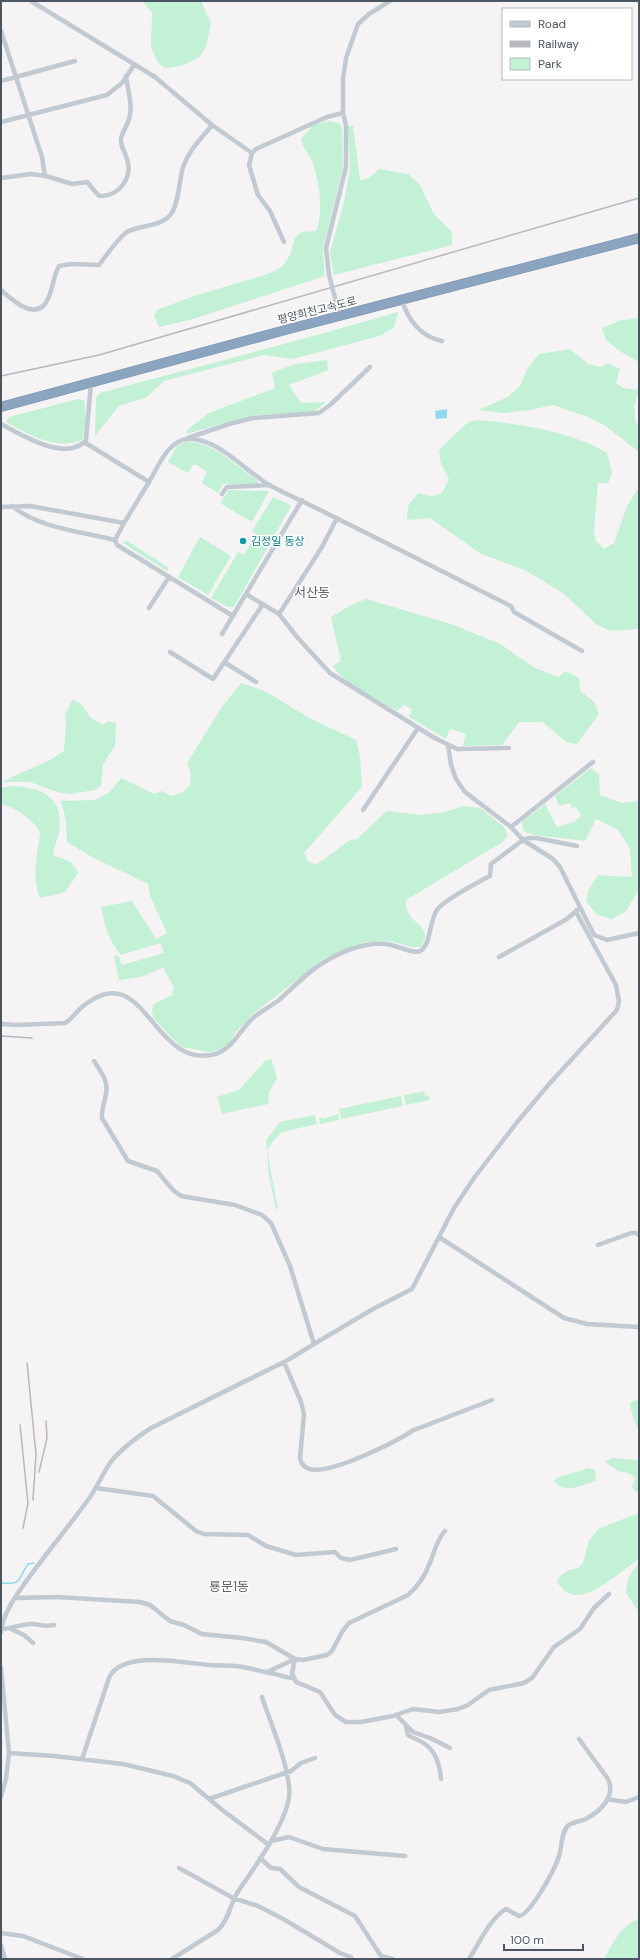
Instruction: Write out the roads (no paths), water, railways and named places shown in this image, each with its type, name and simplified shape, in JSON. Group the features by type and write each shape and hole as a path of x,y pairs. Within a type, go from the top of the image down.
{"highway":[{"name":"평양희천고속도로","path":"1,401 201,348 339,315 639,237"},
{"name":"평양희천고속도로","path":"1,407 339,315"}],"street":[{"path":"30,1 155,77 212,125 252,153"},
{"path":"339,315 329,275 326,248 346,167 346,125 343,113 343,79 352,39 358,24 369,14 390,1"},
{"path":"1,31 15,78 42,157 45,176"},
{"path":"1,81 75,61"},
{"path":"1,122 107,95 123,82 134,64"},
{"path":"1,178 31,174 45,176 72,184 87,182 99,196 114,193 122,187 127,176 128,160 121,147 121,138 130,114 130,100 126,76"},
{"path":"284,242 270,211 258,195 249,165 252,153 256,149 327,117 343,113"},
{"path":"1,290 20,306 32,309 42,306 48,301 54,275 59,266 71,264 99,264 126,233 137,228 160,222 170,216 174,209 178,184 190,151 212,125"},
{"path":"402,299 410,319 421,331 427,337 442,342"},
{"path":"115,540 169,449 177,442 206,431 253,418 319,413 330,405 370,367"},
{"path":"1,424 22,436 54,448 76,447 84,442 89,422 92,383"},
{"path":"186,439 197,439 222,450 270,486 302,500 511,606 514,612 582,651"},
{"path":"84,442 149,482"},
{"path":"222,494 226,487 270,486"},
{"path":"222,634 302,500"},
{"path":"12,506 23,515 43,523 115,540 117,544 232,616"},
{"path":"1,507 30,506 124,523"},
{"path":"279,614 322,547 337,518"},
{"path":"149,608 169,577"},
{"path":"246,594 279,614 297,638 330,674 418,728 457,749 509,748"},
{"path":"170,652 213,679 263,604"},
{"path":"224,662 256,682"},
{"path":"363,810 418,728"},
{"path":"54,1625 44,1628 32,1624 1,1631 4,1619 15,1598 96,1488 112,1461 133,1440 151,1428 284,1362 373,1309 412,1289 454,1208 518,1121 550,1083 617,1010 619,1001 616,985 577,909 560,867 553,860 523,840 511,826 465,792 456,779 451,765 448,745"},
{"path":"511,826 593,762"},
{"path":"1,1024 65,1024 82,1006 99,997 113,993 119,994 139,1005 156,1027 187,1053 201,1056 222,1052 228,1048 253,1017 278,1000 327,960 365,945 389,944 413,952 420,951 428,942 431,923 438,909 490,876 491,864 523,840 536,838 577,846"},
{"path":"577,909 590,930 600,939 615,939 639,933"},
{"path":"499,957 567,920 577,909"},
{"path":"94,1061 106,1082 107,1092 102,1118 128,1161 157,1171 173,1190 181,1196 235,1205 262,1215 271,1223 290,1266 314,1344"},
{"path":"598,1245 631,1233 636,1233 639,1236"},
{"path":"439,1237 564,1318 586,1324 639,1326"},
{"path":"284,1362 301,1402 304,1422 300,1458 301,1463 307,1468 313,1470 355,1459 403,1437 414,1430 492,1400"},
{"path":"96,1488 152,1496 201,1533 248,1535 266,1546 287,1554 318,1555 335,1552 341,1558 350,1560 396,1549"},
{"path":"266,1672 295,1659 311,1659 327,1655 332,1651 342,1632 349,1623 408,1595 416,1588 428,1568 440,1536 445,1531"},
{"path":"295,1659 293,1678 296,1682 320,1692 335,1715 346,1722 361,1722 396,1715 413,1709 450,1711 468,1705 489,1690 524,1683 537,1672 554,1647 584,1624 594,1608 609,1594"},
{"path":"15,1598 57,1597 140,1602 150,1605 170,1621 184,1625 202,1634 266,1642 295,1659"},
{"path":"11,1629 24,1635 33,1643"},
{"path":"82,1759 109,1678 115,1668 155,1660 242,1667 285,1678 293,1678"},
{"path":"1,1668 9,1753 6,1779 1,1796"},
{"path":"172,1959 224,1925 233,1898 255,1869 270,1843 284,1811 289,1796 286,1773 262,1697"},
{"path":"396,1715 413,1732 430,1738 450,1748"},
{"path":"406,1726 408,1735 426,1744 432,1751 437,1759 441,1779"},
{"path":"468,1959 495,1917 502,1911 506,1909 519,1916 526,1913 551,1875 559,1858 564,1832 567,1826 595,1814 605,1806 611,1790 608,1778 579,1739"},
{"path":"9,1753 123,1764 173,1776 190,1783 270,1843"},
{"path":"210,1799 286,1773 301,1763 315,1758"},
{"path":"607,1799 626,1802 639,1797"},
{"path":"270,1843 289,1837 323,1849 405,1856"},
{"path":"260,1858 271,1868 280,1870 299,1887 355,1916 381,1956 393,1959"},
{"path":"179,1868 233,1898 258,1906 285,1920 340,1953 351,1957"},
{"path":"1,1933 23,1936 83,1959"},
{"path":"1,1945 5,1959"}],"water":[{"path":"447,409 447,418 436,419 435,411"}],"waterway":[{"path":"1,1583 16,1582 19,1580 28,1564 34,1563"}],"railway":[{"path":"1,376 99,355 639,198"},
{"path":"1,1036 32,1038"},
{"path":"27,1363 36,1454 33,1500"},
{"path":"39,1472 47,1438 46,1421"},
{"path":"20,1425 28,1503 23,1528"}],"place":[{"name":"김정일 동상","path":"243,541"}],"district":[{"name":"서산동","path":"312,592"},
{"name":"룡문1동","path":"229,1586"}]}
